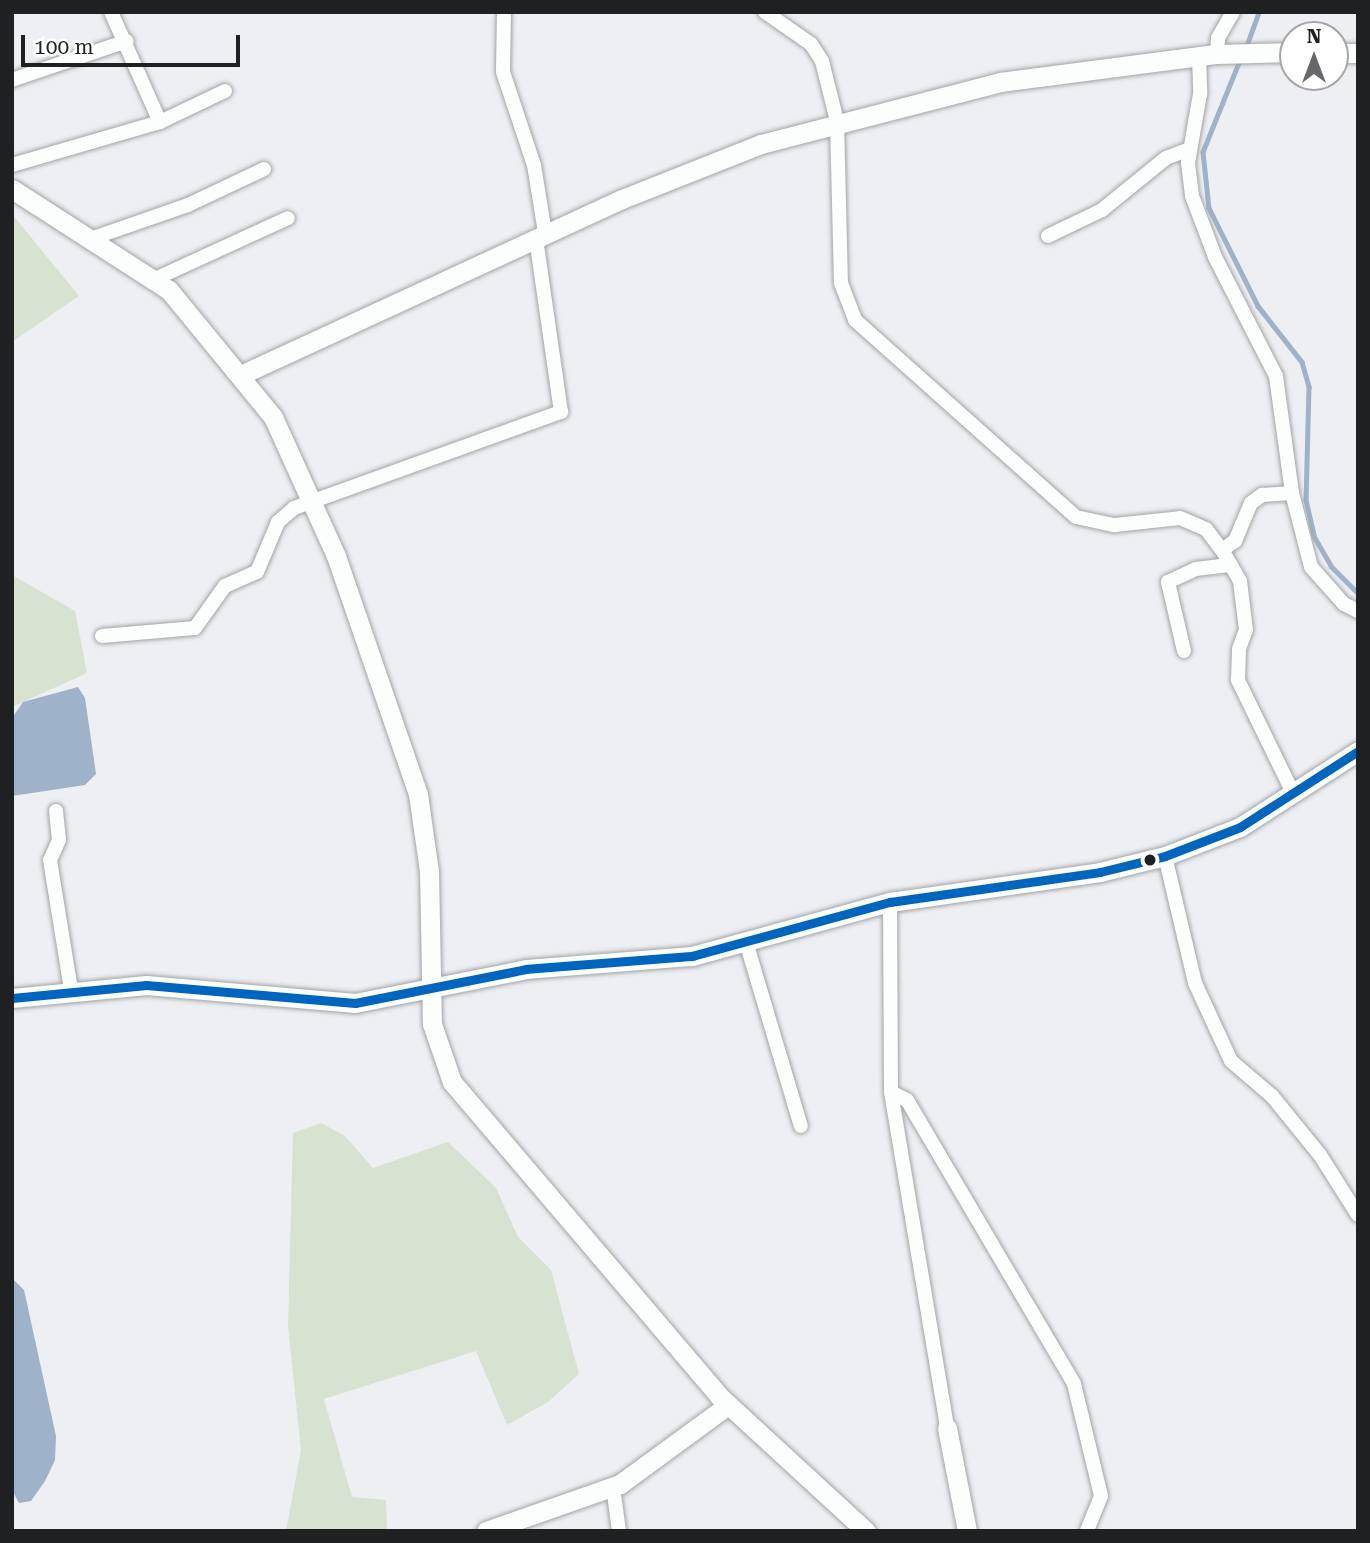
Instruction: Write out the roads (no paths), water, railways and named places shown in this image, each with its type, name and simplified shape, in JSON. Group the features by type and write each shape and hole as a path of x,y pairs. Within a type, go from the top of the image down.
{"street":[{"path":"111,12 127,41 160,122"},
{"path":"103,636 195,628 225,586 257,572 278,522 294,508 314,505 561,412 534,165 503,72 504,12"},
{"path":"765,12 817,52 837,121 841,283 855,320 1076,517 1115,525 1180,518 1206,529 1223,550 1240,581 1246,630 1239,649 1238,680 1293,793"},
{"path":"1233,12 1219,38 1200,94 1190,149 1188,178 1198,218 1280,389 1292,493 1311,567 1344,604 1358,611"},
{"path":"12,80 127,41"},
{"path":"243,374 540,235 695,169 837,121 1000,82 1214,54 1279,52"},
{"path":"12,165 160,122 225,91"},
{"path":"1048,236 1101,211 1166,158 1190,149"},
{"path":"93,238 188,205 264,169"},
{"path":"12,190 155,279 243,374 272,417 314,505 418,794 429,871 429,988 436,1045 466,1102 727,1405 866,1531"},
{"path":"155,279 288,218"},
{"path":"1223,550 1235,541 1251,503 1262,495 1292,493"},
{"path":"1184,651 1168,582 1196,569 1231,565"},
{"path":"12,998 71,989 204,987 320,1004 429,988 526,969 691,956 890,902 1100,872 1165,856 1240,827 1358,751"},
{"path":"55,811 59,839 50,860 71,989"},
{"path":"1165,856 1195,983 1231,1061 1272,1096 1320,1155 1358,1215"},
{"path":"890,902 891,1092 947,1428 967,1531"},
{"path":"746,942 800,1126"},
{"path":"891,1092 907,1100 1074,1384 1101,1496 1087,1531"},
{"path":"486,1531 521,1526 613,1487 727,1405"},
{"path":"613,1487 619,1531"}],"water":[{"path":"78,687 85,698 96,774 85,785 12,796 12,718 23,702"},
{"path":"12,1278 24,1290 56,1436 55,1460 45,1481 31,1501 19,1503 12,1490"}],"waterway":[{"path":"1246,47 1259,12"},
{"path":"1241,58 1203,152 1209,208 1258,306 1302,362 1309,387 1306,500 1314,536 1331,566 1358,593"}]}
